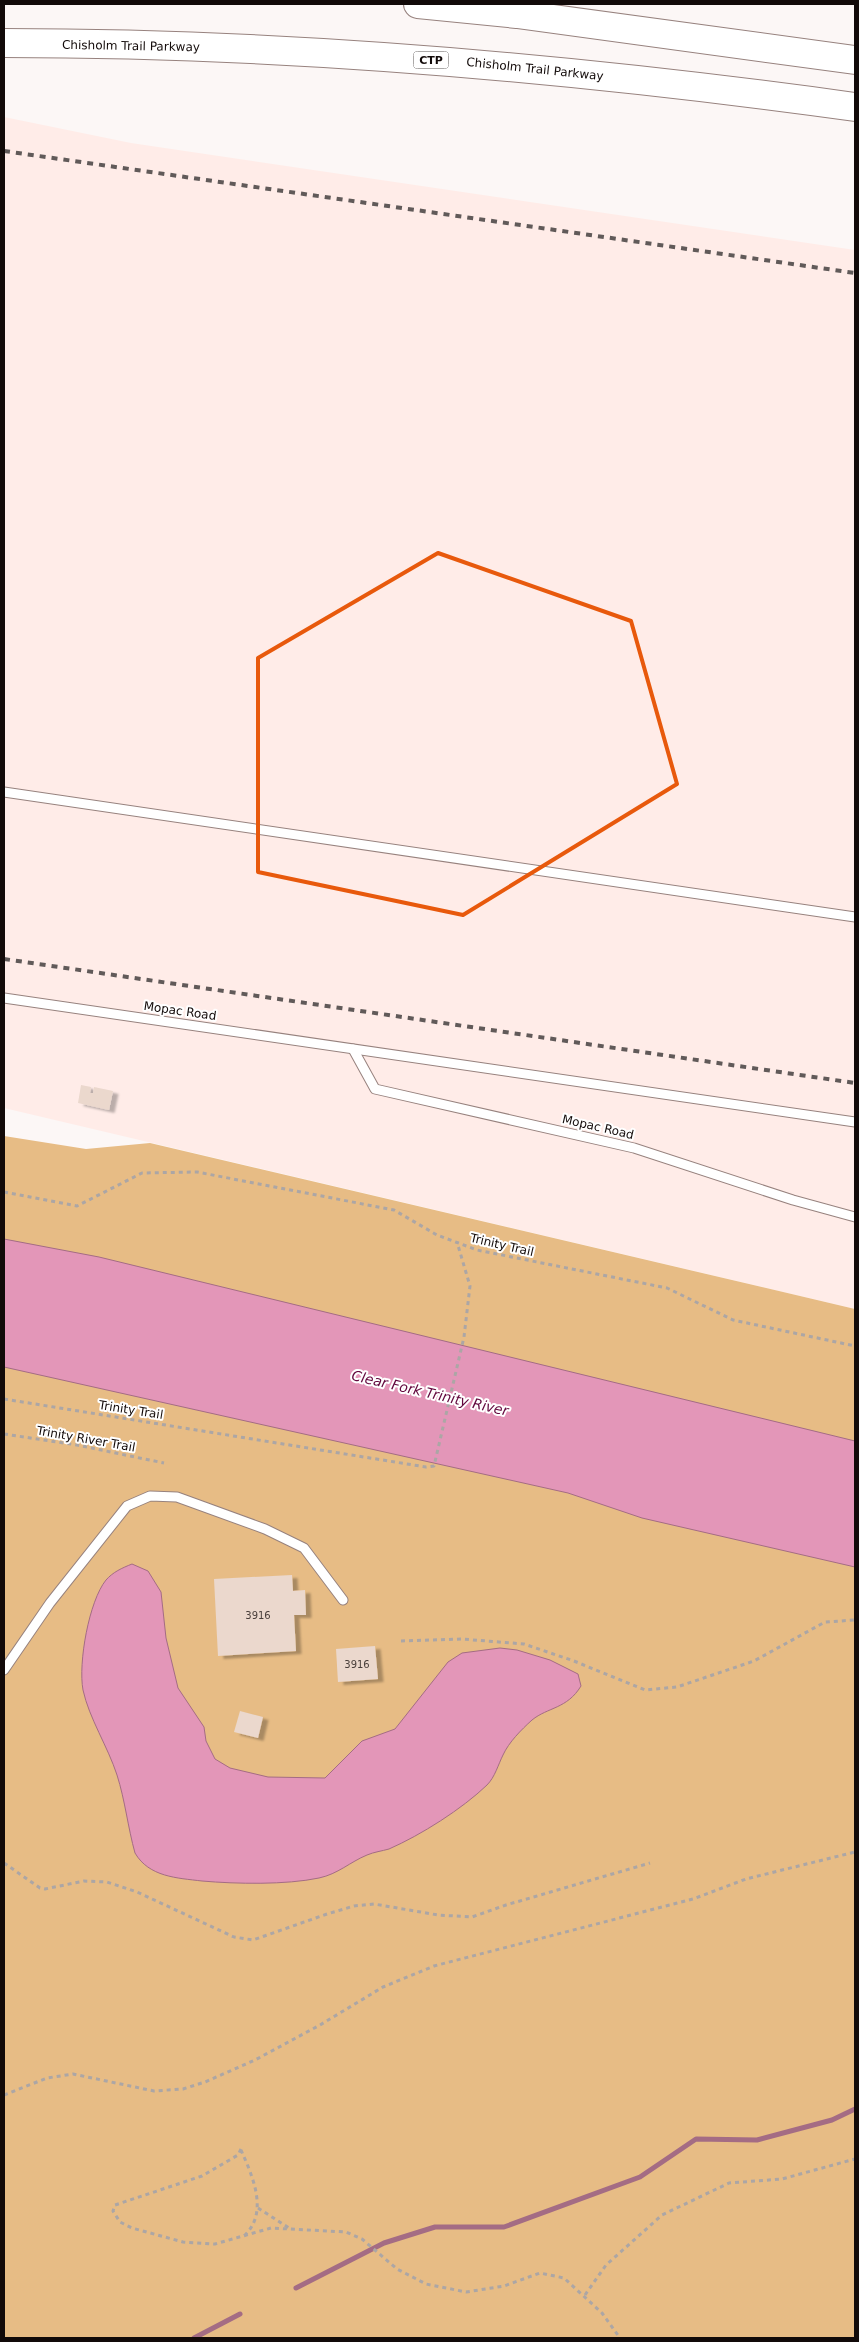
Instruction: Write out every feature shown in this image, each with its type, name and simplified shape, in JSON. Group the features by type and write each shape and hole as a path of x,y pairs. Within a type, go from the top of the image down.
{"highway":[{"path":"418,4 517,14 855,60"},
{"name":"Chisholm Trail Parkway","path":"4,43 143,45 449,61 610,77 855,107"}],"lane":[{"path":"4,792 855,918"},
{"name":"Mopac Road","path":"4,998 855,1122"},
{"name":"Mopac Road","path":"353,1049 375,1089 634,1148 802,1203 855,1217"},
{"path":"4,1670 50,1603 126,1506 150,1496 177,1497 265,1529 304,1548 343,1600"}],"path":[{"name":"Trinity Trail","path":"4,1192 77,1206 142,1173 197,1172 394,1210 438,1235 477,1250 667,1288 733,1320 855,1346"},
{"name":"Trinity Trail","path":"4,1399 426,1467 434,1466 464,1337 470,1286 457,1242"},
{"name":"Trinity River Trail","path":"4,1434 77,1445 164,1463"},
{"path":"401,1641 462,1639 524,1644 574,1661 645,1690 677,1687 754,1660 825,1622 855,1620"},
{"path":"4,2095 48,2078 66,2074 154,2091 183,2089 205,2082 255,2060 320,2025 383,1987 434,1966 693,1900 746,1879 855,1852"},
{"path":"4,1862 40,1888 45,1889 84,1881 108,1882 137,1892 234,1937 252,1940 354,1906 374,1904 438,1915 472,1917 506,1905 650,1863"},
{"path":"243,2237 254,2225 258,2208 254,2184 241,2149 238,2155 202,2176 170,2189 125,2201 115,2205 113,2211 120,2222 132,2228 183,2242 215,2244 243,2237 271,2228 346,2232 362,2239 396,2269 426,2284 466,2292 504,2286 540,2273 564,2278 585,2295 602,2313 620,2338"},
{"path":"585,2295 606,2265 662,2215 729,2182 782,2179 855,2159"},
{"path":"258,2208 291,2229"}],"highlighted area":[{"path":"438,553 631,621 677,784 463,915 258,872 258,658"}],"shaded area":[{"path":"4,117 131,143 855,250 855,1309 4,1108"},
{"path":"4,1136 86,1149 150,1143 855,1309 855,2338 4,2338"}],"water":[{"name":"Clear Fork Trinity River","path":"4,1239 99,1257 855,1441 855,1567 642,1518 568,1493 4,1367"},
{"path":"132,1564 148,1571 161,1592 166,1638 178,1688 204,1727 206,1741 215,1759 230,1768 268,1777 325,1778 362,1741 395,1729 448,1662 462,1653 500,1648 517,1650 550,1660 578,1674 581,1686 570,1699 538,1716 520,1732 506,1750 490,1782 477,1794 441,1821 389,1849 367,1855 326,1876 306,1880 276,1883 230,1883 164,1875 148,1867 135,1853 117,1775 83,1690 82,1664 86,1633 95,1602 106,1580 118,1570"}],"building":[{"path":"81,1085 91,1087 90,1093 93,1093 94,1087 113,1091 109,1110 78,1103"},
{"path":"292,1575 293,1591 305,1590 306,1615 294,1615 296,1651 218,1656 214,1579"},
{"path":"375,1646 378,1679 338,1682 336,1649"},
{"path":"240,1711 263,1717 258,1738 234,1732"}],"waterway":[{"path":"296,2288 384,2243 435,2227 504,2227 640,2177 696,2139 757,2140 832,2120 855,2109"},
{"path":"194,2338 240,2314"}],"railway":[{"path":"4,151 855,273"},
{"path":"4,959 855,1083"}]}
